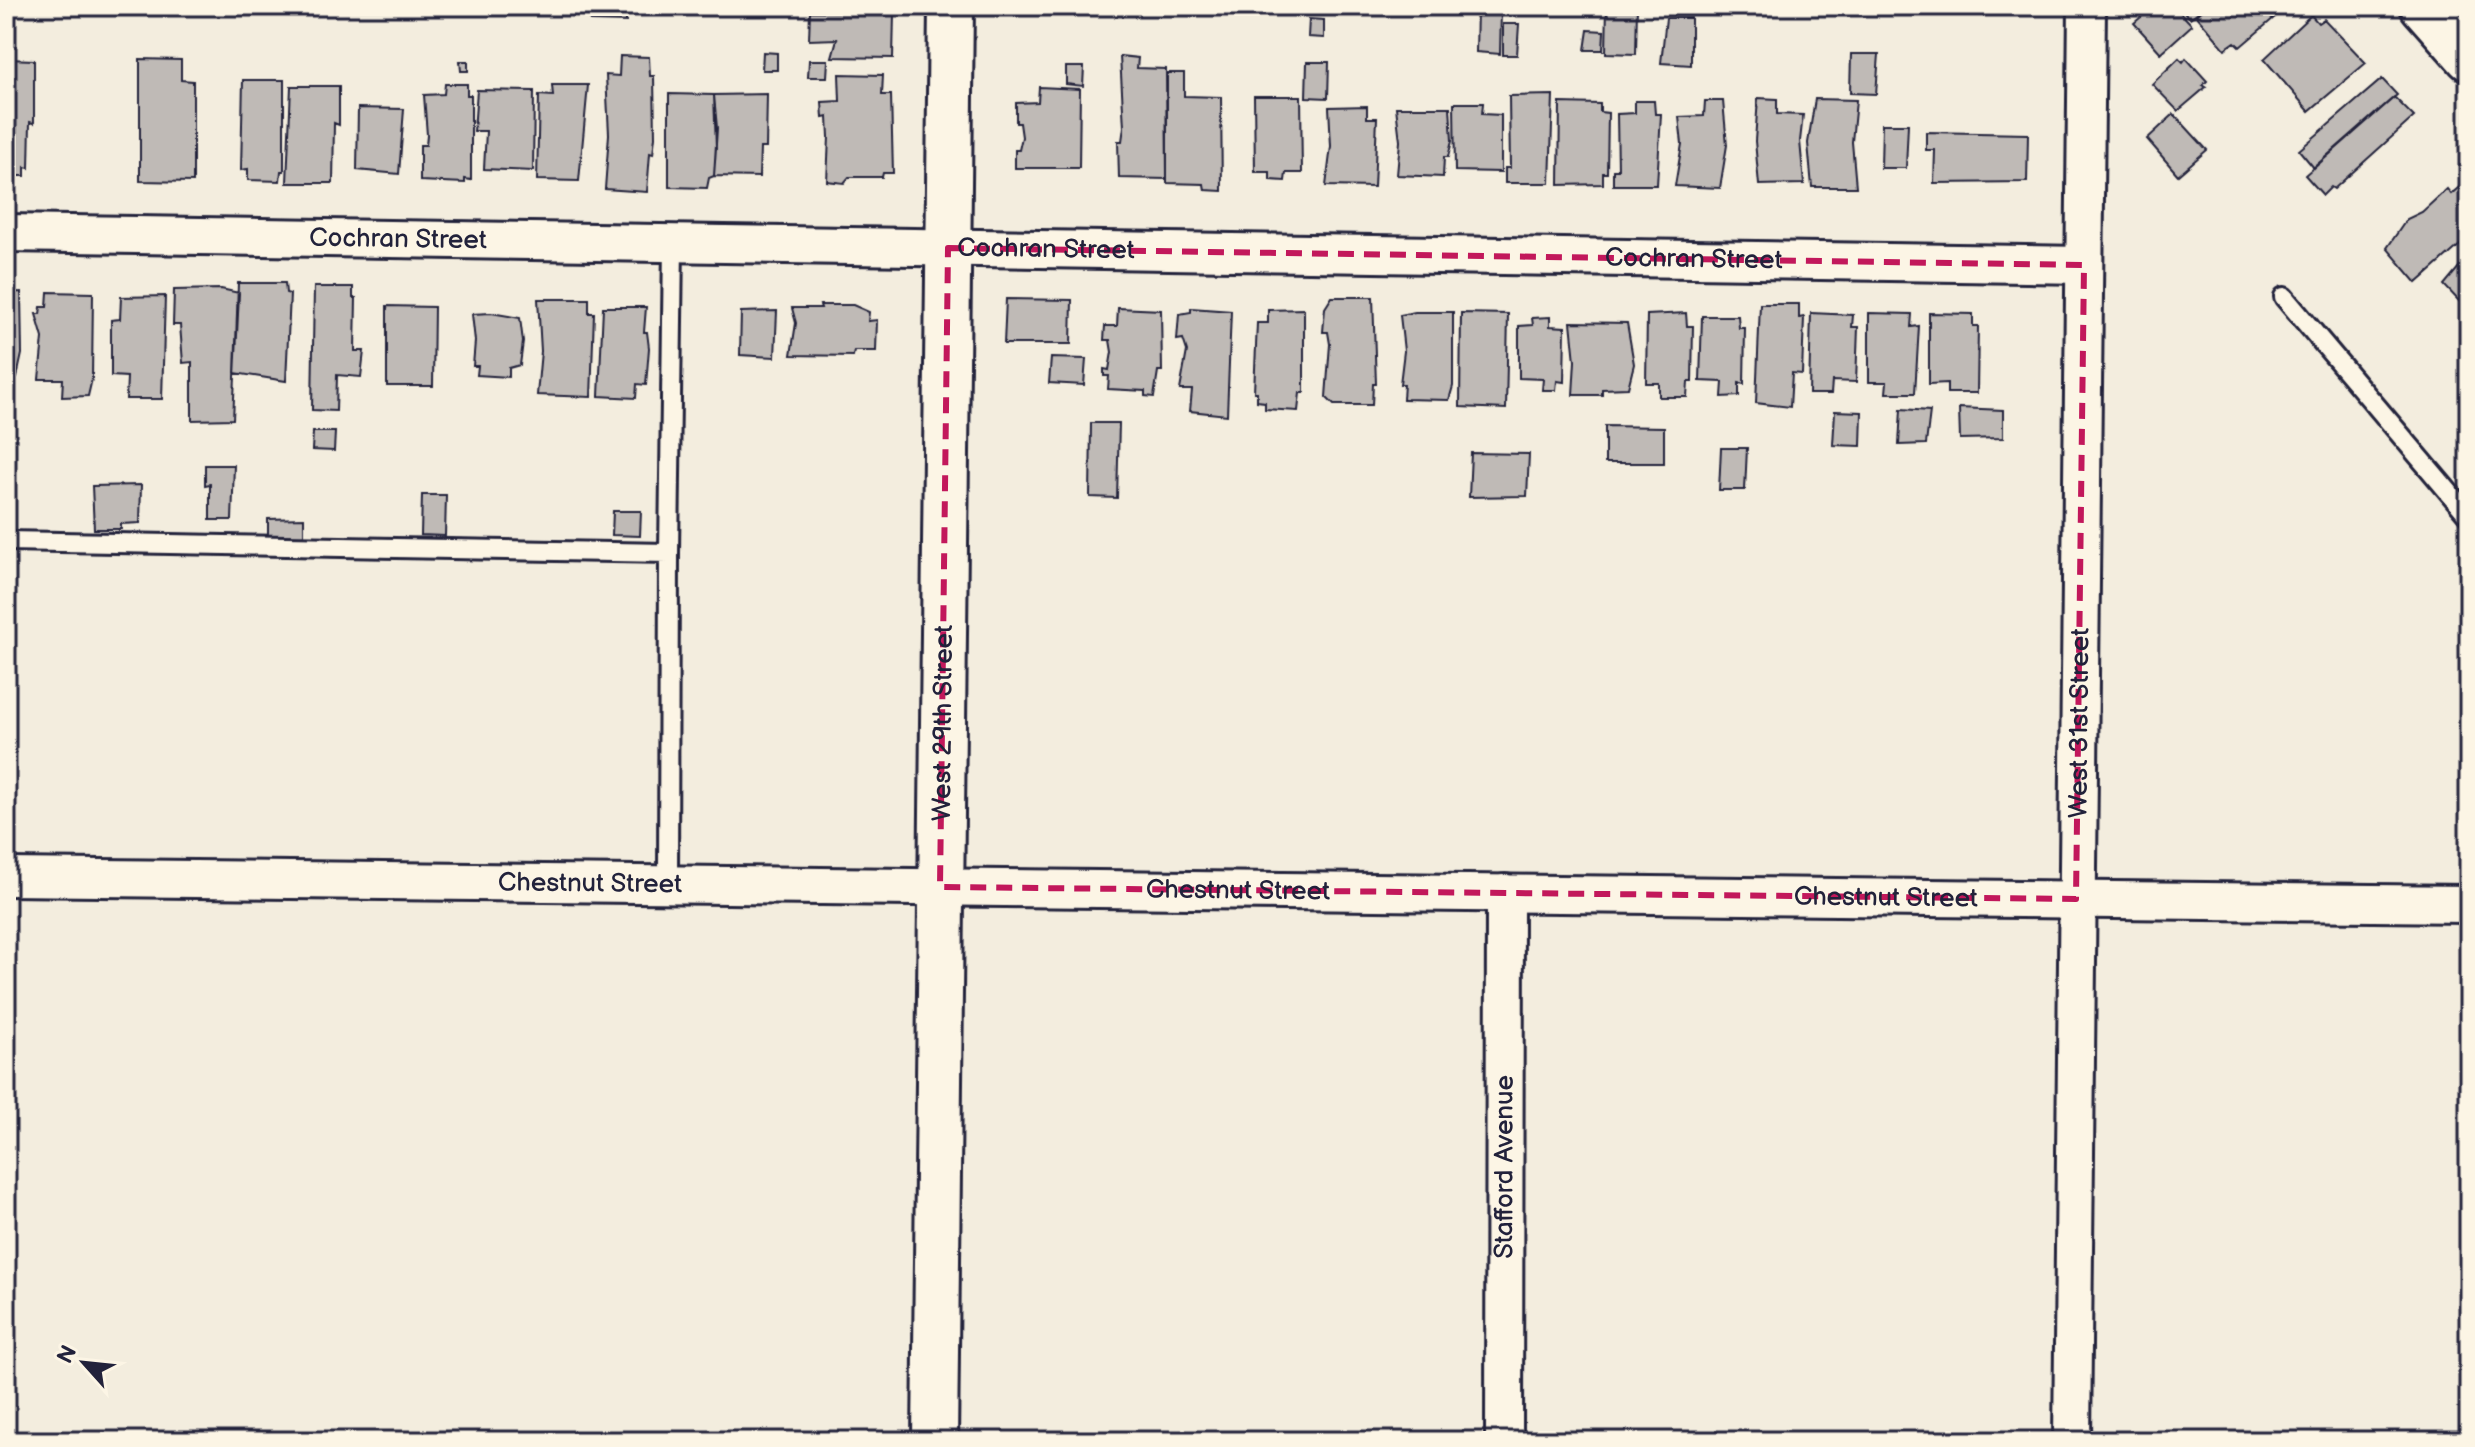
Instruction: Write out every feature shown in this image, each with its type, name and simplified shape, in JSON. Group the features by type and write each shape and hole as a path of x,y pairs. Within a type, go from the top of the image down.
{"street":[{"name":"West 29th Street","path":"935,1441 951,6"},
{"name":"West 31st Street","path":"2072,1441 2087,6"},
{"path":"2437,10 2469,58"},
{"name":"Cochran Street","path":"6,233 2084,265"},
{"name":"Chestnut Street","path":"6,877 2469,904"},
{"name":"Stafford Avenue","path":"1504,1441 1505,893"}],"lane":[{"path":"668,884 673,244"},
{"path":"2284,297 2469,516"},
{"path":"6,541 669,553"}],"highlighted area":[{"path":"948,248 2084,265 2076,899 940,887"}],"building":[{"path":"590,6 626,6 626,22 590,21"},
{"path":"1378,6 1420,6 1420,8"},
{"path":"1607,6 1637,6 1636,54 1606,53"},
{"path":"2154,6 2174,6 2192,25 2161,53 2134,23"},
{"path":"2178,6 2206,6 2190,18"},
{"path":"2206,6 2288,6 2240,47 2235,42 2225,49 2196,15"},
{"path":"1477,10 1501,10 1500,54 1476,52"},
{"path":"810,11 894,13 893,58 832,57 837,39 809,40"},
{"path":"2311,15 2318,23 2324,19 2366,63 2309,111 2264,59"},
{"path":"1666,18 1691,18 1691,65 1661,63"},
{"path":"1309,19 1324,20 1324,38 1308,37"},
{"path":"1503,24 1519,24 1517,55 1503,55"},
{"path":"1588,30 1604,31 1603,50 1585,50"},
{"path":"763,52 777,53 777,70 762,70"},
{"path":"1851,54 1879,54 1876,94 1850,93"},
{"path":"620,56 649,57 650,76 654,76 655,137 653,154 650,153 647,192 605,189 609,134 606,75 619,76"},
{"path":"1120,56 1138,58 1137,68 1166,69 1167,179 1119,178 1118,141 1122,141 1124,127"},
{"path":"2179,58 2183,62 2186,58 2207,81 2203,85 2206,87 2178,111 2152,84"},
{"path":"6,59 34,60 34,123 30,122 29,168 25,167 25,176 6,176"},
{"path":"140,59 181,60 181,80 193,81 193,182 140,181"},
{"path":"809,60 828,60 827,77 808,77"},
{"path":"460,61 468,61 468,71 461,71"},
{"path":"1307,62 1329,62 1328,98 1306,97"},
{"path":"1066,67 1084,67 1083,86 1066,84"},
{"path":"1167,73 1184,73 1184,96 1221,97 1222,191 1205,190 1204,184 1167,183"},
{"path":"839,74 883,75 882,95 891,95 893,173 883,173 882,177 849,177 844,183 827,181 828,117 823,118 822,102 840,101"},
{"path":"2382,79 2397,95 2314,168 2299,150"},
{"path":"243,80 284,80 284,171 281,171 280,181 248,180 248,169 241,170"},
{"path":"445,84 467,84 467,95 471,95 471,180 465,179 465,183 420,181 420,145 426,145 427,135 424,95 444,94"},
{"path":"552,85 588,85 579,181 537,180 539,95 553,96"},
{"path":"291,86 339,86 339,125 334,123 333,183 287,183"},
{"path":"1039,87 1080,89 1079,168 1015,168 1015,150 1019,150 1022,137 1020,123 1016,123 1016,103 1038,102"},
{"path":"477,90 534,91 533,171 484,169 486,131 474,131"},
{"path":"669,94 714,95 714,176 709,178 707,188 669,187"},
{"path":"767,94 766,148 760,148 759,177 714,176 717,128 714,95"},
{"path":"1553,95 1550,183 1505,183 1505,168 1510,168 1509,96"},
{"path":"1254,96 1301,96 1302,173 1286,173 1285,181 1270,180 1270,172 1255,172"},
{"path":"2394,97 2414,117 2334,189 2331,187 2323,195 2305,175"},
{"path":"1758,98 1777,99 1777,114 1803,115 1800,141 1804,184 1759,185 1755,141"},
{"path":"1815,99 1856,100 1852,142 1856,187 1812,187 1808,143"},
{"path":"1635,101 1654,101 1655,114 1661,114 1657,185 1613,185 1613,170 1618,170 1617,114 1635,113"},
{"path":"1705,101 1723,101 1727,145 1720,188 1675,186 1682,144 1679,117 1704,116"},
{"path":"1454,103 1483,103 1482,114 1501,115 1501,172 1455,171"},
{"path":"1560,103 1600,104 1600,112 1608,113 1607,173 1603,173 1603,184 1559,185"},
{"path":"1367,106 1367,118 1377,118 1374,187 1326,186 1331,146 1329,107"},
{"path":"1396,107 1450,107 1452,141 1448,157 1444,157 1443,177 1397,175 1400,141"},
{"path":"358,108 404,109 399,174 357,170"},
{"path":"2174,114 2207,150 2178,175 2147,139"},
{"path":"1882,124 1908,124 1906,168 1881,168"},
{"path":"1926,132 2028,134 2027,182 1934,183 1935,150 1926,150"},
{"path":"2469,179 2469,237 2417,283 2387,248 2407,219 2422,212 2447,189 2451,194"},
{"path":"2469,255 2469,291 2459,301 2444,285"},
{"path":"238,283 285,283 286,293 290,294 286,381 235,373"},
{"path":"314,287 353,287 353,298 356,298 355,351 364,351 361,377 337,375 336,411 312,410"},
{"path":"221,289 239,293 233,419 192,420 192,362 183,363 180,325 173,325 174,290"},
{"path":"21,292 22,354 17,377 6,376 6,293"},
{"path":"48,292 93,293 92,379 88,396 62,397 63,379 39,379 43,338 36,314 40,314 41,307 47,307"},
{"path":"165,296 162,399 126,399 127,377 111,376 111,320 120,319 121,297"},
{"path":"1332,297 1373,297 1376,384 1373,384 1372,405 1334,405 1326,397 1330,344 1328,332 1323,332 1325,308"},
{"path":"538,299 589,299 589,313 594,313 591,397 537,395 541,351"},
{"path":"1006,299 1072,300 1071,344 1004,344"},
{"path":"1760,304 1799,304 1799,318 1804,317 1802,374 1792,373 1790,407 1756,403"},
{"path":"820,305 853,305 869,312 868,321 877,320 876,351 854,351 853,356 791,355 796,323 792,308 821,308"},
{"path":"387,306 434,307 433,386 387,386"},
{"path":"603,307 646,307 644,332 647,332 649,348 646,385 637,384 636,398 599,396"},
{"path":"1118,308 1161,310 1162,371 1158,371 1154,397 1145,396 1145,391 1108,389 1109,376 1104,376 1104,369 1109,370 1112,352 1110,340 1104,340 1105,326 1117,326"},
{"path":"1191,308 1231,311 1227,415 1190,411 1192,390 1180,390 1187,351 1183,339 1177,340 1179,314 1191,312"},
{"path":"1304,309 1304,393 1300,393 1298,411 1265,409 1265,402 1257,401 1257,392 1254,392 1257,323 1268,323 1268,310"},
{"path":"777,311 775,357 740,355 741,312"},
{"path":"1453,312 1453,386 1449,400 1403,399 1404,384 1400,384 1404,351 1400,315"},
{"path":"491,313 520,318 523,342 520,365 509,368 509,377 477,375 478,366 473,366 475,341 472,314"},
{"path":"1461,313 1508,314 1506,409 1460,407"},
{"path":"1686,313 1687,326 1693,326 1692,382 1688,382 1687,397 1659,397 1659,383 1646,383 1647,315"},
{"path":"1811,313 1853,315 1852,327 1858,327 1856,382 1832,381 1831,394 1809,394"},
{"path":"1869,313 1912,314 1911,327 1919,326 1915,393 1886,393 1887,382 1869,382"},
{"path":"1929,313 1973,314 1973,326 1978,326 1977,393 1947,393 1947,383 1929,384"},
{"path":"1702,316 1738,316 1739,328 1745,328 1744,384 1739,383 1739,396 1722,397 1723,382 1700,381"},
{"path":"1550,317 1550,326 1565,327 1564,382 1557,381 1556,390 1542,390 1543,379 1519,378 1519,326 1533,325 1532,318"},
{"path":"1571,322 1627,323 1634,364 1628,388 1602,389 1602,395 1573,395 1575,361"},
{"path":"1051,358 1086,359 1084,385 1049,383"},
{"path":"1959,408 2003,410 2003,438 1960,439"},
{"path":"1901,409 1930,411 1926,444 1899,445"},
{"path":"1835,411 1862,412 1861,446 1833,445"},
{"path":"1091,423 1119,423 1117,498 1090,497"},
{"path":"1605,426 1664,427 1664,463 1605,463"},
{"path":"313,432 335,432 334,451 312,450"},
{"path":"1721,448 1747,448 1745,490 1719,490"},
{"path":"1471,453 1529,454 1527,496 1469,497"},
{"path":"205,465 234,465 232,520 210,520 210,484 205,485"},
{"path":"141,485 140,523 121,524 121,529 94,529 92,486"},
{"path":"422,495 446,495 445,536 421,535"},
{"path":"613,511 641,511 640,536 612,535"},
{"path":"304,518 304,544 268,542 268,519"}]}
